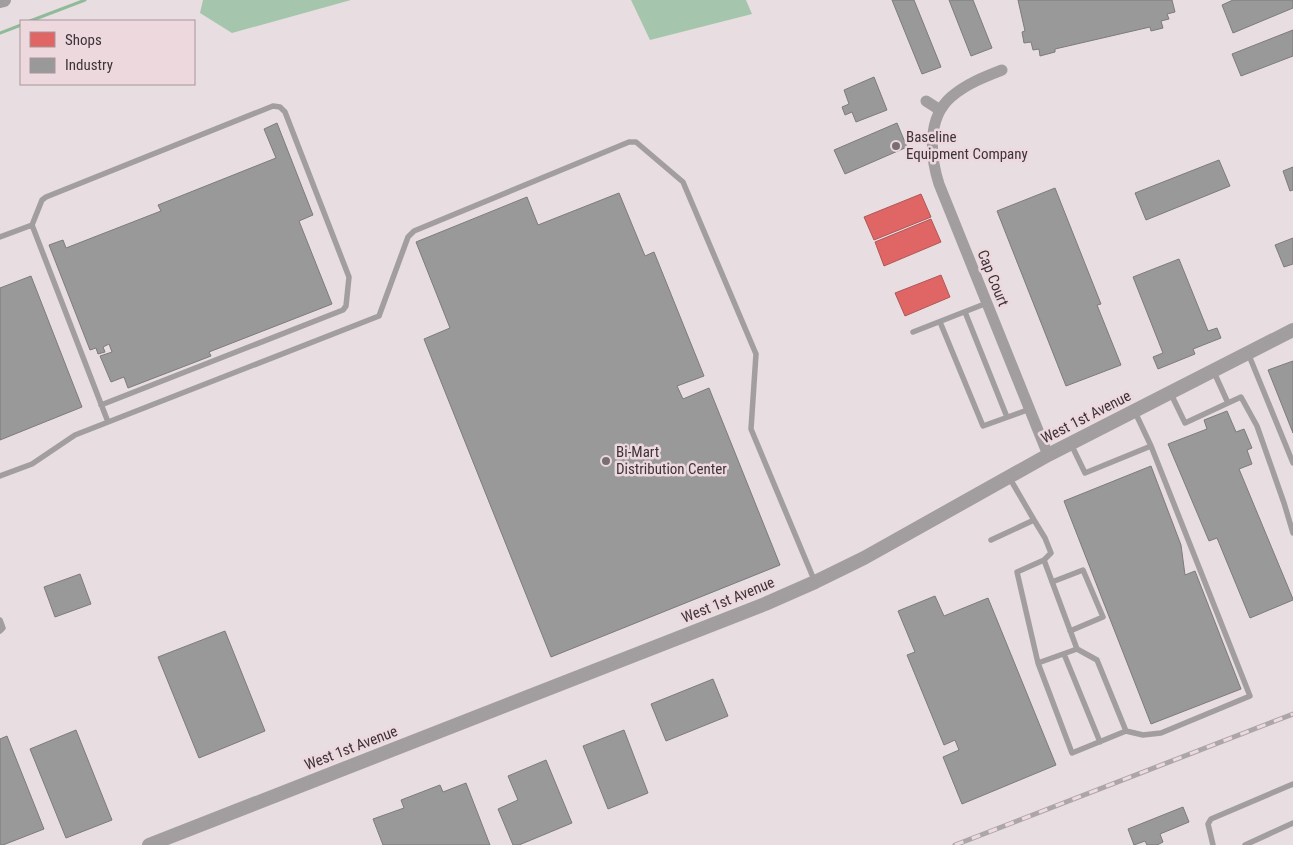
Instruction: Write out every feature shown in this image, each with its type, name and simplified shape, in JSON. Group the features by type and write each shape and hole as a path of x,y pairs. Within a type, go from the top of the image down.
{"street":[{"path":"0,1 4,0"},
{"name":"Cap Court","path":"1002,70 978,79 950,98 940,110 934,126 932,152 936,174 1048,455"},
{"path":"926,102 940,110"},
{"name":"West 1st Avenue","path":"149,845 765,604 815,582 864,558 1048,455 1293,330"}],"lane":[{"path":"101,405 343,310 346,306 349,277 285,112 280,106 273,106 42,200 32,225 101,405 108,422"},
{"path":"0,476 32,464 75,435 379,316 408,237 414,231 629,142 636,142 683,182 756,354 751,429 815,582"},
{"path":"0,237 32,225"},
{"path":"913,332 987,303"},
{"path":"965,312 1007,417"},
{"path":"940,322 983,426 1030,408"},
{"path":"1248,353 1293,463"},
{"path":"1213,370 1228,402"},
{"path":"1170,392 1185,423 1241,397 1257,426 1293,533"},
{"path":"1009,476 1045,538 1051,553 1044,560 1017,572 1038,663 1072,753 1126,731 1143,735 1161,732 1250,696 1151,446 1134,410"},
{"path":"1071,443 1085,473 1151,446"},
{"path":"991,540 1034,520"},
{"path":"1044,560 1076,649 1097,660 1126,731"},
{"path":"1052,582 1083,570 1103,618 1070,631"},
{"path":"0,620 3,628 0,631"},
{"path":"1038,663 1076,649"},
{"path":"1064,654 1100,742"},
{"path":"1213,845 1208,824 1211,819 1293,784"},
{"path":"1245,845 1293,823"}],"green space":[{"path":"203,0 351,0 232,33 200,13"},
{"path":"631,0 746,0 752,14 650,40"}],"building: Shops":[{"path":"921,194 931,217 874,240 864,217"},
{"path":"931,219 941,242 884,266 875,242"},
{"path":"941,275 950,297 905,316 895,293"}],"building: Industry":[{"path":"892,0 914,0 941,67 922,74"},
{"path":"949,0 973,0 992,48 971,56"},
{"path":"1018,0 1172,0 1175,12 1167,14 1169,19 1161,21 1163,28 1151,31 1150,27 1055,49 1055,52 1040,56 1039,49 1033,50 1031,42 1024,43 1022,32 1025,31"},
{"path":"1233,0 1293,0 1293,8 1233,33 1222,5"},
{"path":"1293,30 1293,56 1241,76 1232,54"},
{"path":"874,77 887,110 856,122 852,112 845,115 842,107 849,104 844,90"},
{"path":"277,123 313,215 299,221 332,304 209,352 211,356 128,388 124,377 111,382 100,356 112,352 109,344 103,347 105,352 98,354 96,348 90,350 49,245 63,240 66,248 161,211 158,205 276,158 264,129"},
{"path":"897,123 907,147 845,174 834,150"},
{"path":"1219,160 1230,186 1146,220 1135,193"},
{"path":"1293,167 1293,190 1290,191 1283,171"},
{"path":"1055,188 1101,304 1097,305 1121,365 1066,386 997,211"},
{"name":"Bi-Mart Distribution Center","path":"619,193 645,256 654,252 704,376 677,386 683,399 709,388 780,565 551,657 424,339 450,328 416,242 527,197 538,225"},
{"path":"1293,238 1293,264 1284,267 1275,245"},
{"path":"1179,259 1208,331 1217,328 1221,338 1193,349 1195,354 1158,369 1153,357 1163,353 1133,277"},
{"path":"31,276 82,407 0,440 0,288"},
{"path":"1293,361 1293,433 1268,370"},
{"path":"1227,411 1236,432 1244,429 1252,448 1247,450 1252,464 1239,469 1293,599 1250,618 1217,538 1209,541 1168,444 1207,429 1204,420"},
{"path":"1151,466 1181,545 1185,575 1195,571 1241,689 1151,724 1064,501"},
{"path":"80,574 91,604 55,617 44,587"},
{"path":"935,596 944,616 988,598 1056,765 962,804 943,757 959,750 955,740 944,745 907,655 915,652 898,611"},
{"path":"225,631 265,731 199,758 158,657"},
{"path":"713,679 728,716 666,741 651,704"},
{"path":"76,730 112,820 66,838 30,749"},
{"path":"624,730 648,793 608,809 583,746"},
{"path":"7,736 44,829 0,845 0,739"},
{"path":"546,760 572,823 519,845 513,845 498,809 518,800 508,776"},
{"path":"466,783 490,845 383,845 373,819 404,808 401,800 440,785 443,792"},
{"path":"1183,807 1189,822 1160,834 1163,842 1157,845 1147,845 1145,841 1134,845 1128,829"}],"waterway":[{"path":"33,20 85,0"},
{"path":"0,33 20,25"}],"railway":[{"path":"955,845 1293,714"}],"place":[{"name":"Baseline Equipment Company","path":"896,146"},
{"name":"Bi-Mart Distribution Center","path":"606,461"}]}
